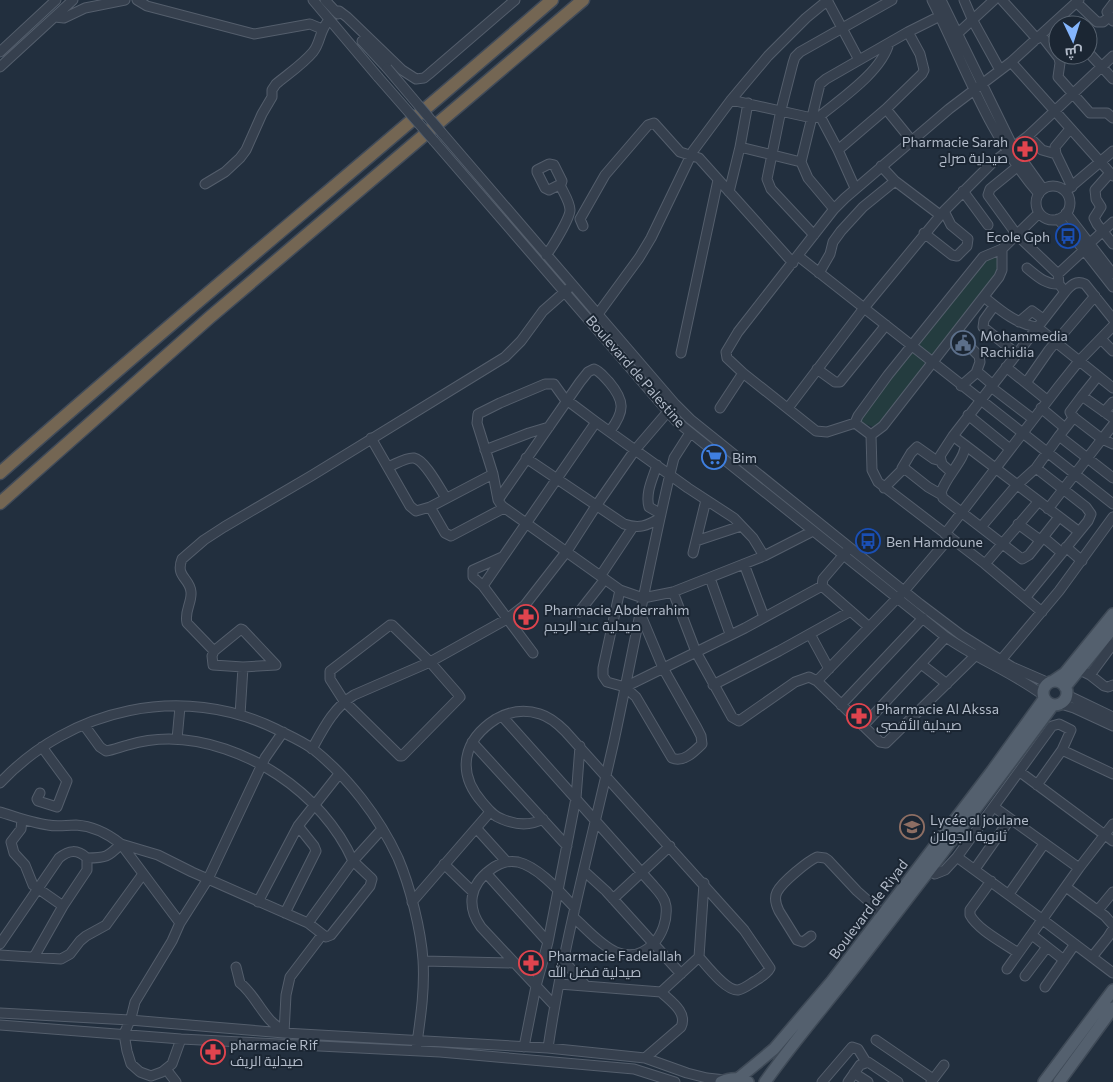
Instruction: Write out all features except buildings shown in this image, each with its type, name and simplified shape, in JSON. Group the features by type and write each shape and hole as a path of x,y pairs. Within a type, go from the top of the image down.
{"highway":[{"path":"0,473 177,318 463,78 552,0"},
{"path":"0,502 209,318 583,0"}],"main road":[{"path":"1055,698 1045,686 1065,673 1113,614"},
{"name":"Boulevard de Riyad","path":"764,1082 789,1048 821,1011 925,868 1055,698 1085,672 1113,628"},
{"path":"1051,682 1058,682 1055,698"},
{"name":"Boulevard de Riyad","path":"744,1080 787,1035 832,981 883,914 925,868"},
{"path":"1059,1082 1111,1005 1113,990"},
{"path":"1044,1082 1111,1005"},
{"path":"723,1081 744,1080"}],"street":[{"path":"0,52 56,0"},
{"path":"0,67 73,0"},
{"path":"55,17 64,18 85,8 125,0"},
{"path":"137,0 147,6 254,34 310,24 322,29"},
{"name":"Boulevard de Palestine","path":"312,0 434,141 569,288 598,314 675,404 701,429 961,635 1001,660 1051,682"},
{"name":"Boulevard de Palestine","path":"326,0 387,68 544,253 569,288 667,412 690,433 946,637 974,656 1113,726"},
{"path":"335,11 339,11 347,17 402,70 416,79 424,78 515,0"},
{"path":"598,314 646,247 690,155 731,100 788,35 828,0 859,60"},
{"path":"814,236 769,185 768,171 793,63 796,54 892,0"},
{"path":"932,0 954,37"},
{"path":"941,0 954,37 1018,167 1041,192"},
{"path":"964,0 973,21 1000,70"},
{"path":"954,37 994,0"},
{"path":"1002,0 1059,58 1058,76 1072,94 1090,113 1107,113 1113,118"},
{"path":"1067,15 1078,1 1097,22 1103,22 1111,19 1107,10 1113,4"},
{"path":"834,209 808,178 801,162 816,117 819,87 822,82 859,60 940,16"},
{"path":"205,184 225,172 240,158 246,150 272,97 272,90 276,84 314,52 322,29 329,20"},
{"path":"1039,213 1002,249 983,257 911,345 863,409 855,423 827,432 816,431 742,373 726,358 726,352 738,332 834,209 855,188 912,140 1048,31"},
{"path":"838,150 914,84 924,70 920,54 908,32"},
{"path":"816,117 877,67 889,43"},
{"path":"788,408 864,308 942,213 992,163 1028,136 1113,56"},
{"path":"1011,62 1111,175 1096,187 1094,193 1101,207 1095,216 1095,221 1113,244"},
{"path":"1098,63 1113,80"},
{"path":"731,100 816,117 838,150 855,188"},
{"path":"729,192 748,103"},
{"path":"886,109 912,140"},
{"path":"583,226 580,218 603,179 650,124 655,124 680,152 698,158 795,260 819,273 1113,504"},
{"path":"1070,129 1056,145 1056,154 1068,189 1069,205 1066,214 1058,219 1047,219 1039,213 1036,204 1041,192 1052,187 1068,189 1113,151"},
{"path":"1028,136 1042,150 1056,154"},
{"path":"740,147 801,162"},
{"path":"1010,149 1041,192"},
{"path":"881,166 896,181 942,213 951,225 968,239 967,246 960,254 954,256 924,233"},
{"path":"1018,167 994,185 988,195 1016,235 1058,274 1059,284 1066,292"},
{"path":"681,353 718,180"},
{"path":"819,273 830,254 833,242 841,231 863,207 896,181"},
{"path":"544,253 558,238 570,211 560,185"},
{"path":"963,191 988,225"},
{"path":"1066,214 1113,287"},
{"path":"1058,219 1113,274"},
{"path":"1058,274 1113,222"},
{"path":"871,436 883,426 1001,273 1002,249"},
{"path":"1027,268 1048,283 1059,284"},
{"path":"941,461 941,454 968,415 1071,286 1081,282 1087,286 1113,320"},
{"path":"214,652 187,623 186,611 191,592 180,573 182,560 204,540 224,527 444,396 510,352 543,311 569,288"},
{"path":"1026,383 1055,342 1095,296"},
{"path":"984,297 994,306 1019,322 1037,327 1113,388"},
{"path":"994,306 984,320 983,327 1017,354"},
{"path":"1019,322 1032,311 1043,319"},
{"path":"817,369 835,382 840,382 886,325"},
{"path":"817,681 904,590 948,536 961,512 1047,400 1079,361 1113,326"},
{"path":"956,333 979,356 980,362 976,373 961,386"},
{"path":"1101,339 1113,351"},
{"path":"1006,367 1047,400"},
{"path":"498,500 588,372 594,369 619,394 621,400 621,412 610,431"},
{"path":"720,408 742,373"},
{"path":"976,373 980,374 1033,419"},
{"path":"1098,376 1070,412 1102,439 1113,444"},
{"path":"764,556 753,538 727,513 596,422 564,398 554,384 549,383 481,411 478,414 477,423 493,474 498,500 504,508 620,590 643,598 673,592 764,556 814,531"},
{"path":"1082,396 1113,418"},
{"path":"1104,412 1113,402"},
{"path":"312,749 330,719 344,701 430,662 508,619 525,605 567,551 635,450 675,404"},
{"path":"1041,408 1065,428"},
{"path":"968,415 1010,449"},
{"path":"981,527 1018,485 1036,468 1074,417"},
{"path":"483,586 596,422"},
{"path":"855,423 871,436 872,474 878,482 985,564 1042,612"},
{"path":"1048,509 1113,425"},
{"path":"485,450 549,427"},
{"path":"548,1048 554,1005 625,687 660,516 677,452 690,433"},
{"path":"954,436 1078,531"},
{"path":"1058,436 1113,478"},
{"path":"371,438 414,510 418,512 493,474"},
{"path":"942,495 944,485 951,472 964,455 965,446"},
{"path":"884,488 917,447 934,459 941,461 951,472"},
{"path":"388,468 412,458 420,460 446,498"},
{"path":"526,458 624,524 633,527 646,526 660,516"},
{"path":"657,465 648,492 648,503 649,507 660,516"},
{"path":"902,468 907,469 922,483 942,495 1020,558 1029,555 1059,517"},
{"path":"1026,597 1091,516 1090,512 1036,468"},
{"path":"693,553 706,500"},
{"path":"985,564 1038,502"},
{"path":"430,507 444,533 451,536 504,508"},
{"path":"796,517 804,510"},
{"path":"1001,660 1042,612 1113,518"},
{"path":"1018,524 1082,561"},
{"path":"696,541 742,526"},
{"path":"580,612 633,527"},
{"path":"822,586 823,579 850,548"},
{"path":"503,556 473,570 473,577 483,586 533,653"},
{"path":"744,564 764,617"},
{"path":"710,578 730,634"},
{"path":"822,586 869,627"},
{"path":"625,687 822,586"},
{"path":"620,590 602,672 607,682 625,687 636,697 669,754 675,760 684,759 702,744 702,741 697,728 663,668 640,613"},
{"path":"673,592 696,652 732,717 739,721 800,680 809,678 817,681 880,742 888,742 982,648"},
{"path":"713,685 851,611"},
{"path":"841,705 923,618"},
{"path":"390,625 430,662 460,697 402,756 398,756 344,701 330,679 330,671 390,625"},
{"path":"242,629 276,664 274,666 243,667 213,665 212,656 214,652 242,629"},
{"path":"810,634 829,669"},
{"path":"863,726 946,637"},
{"path":"1113,644 1085,672 1104,686 1113,685"},
{"path":"921,664 947,684"},
{"path":"240,715 243,667"},
{"name":"Boulevard de Palestine","path":"1055,698 1113,717"},
{"path":"177,739 180,707"},
{"path":"0,783 42,747 98,718 136,709 180,707 207,709 240,715 258,720 312,749 339,774 366,804 399,860 412,902 423,961 422,1009 417,1046"},
{"path":"543,819 528,824 513,823 499,818 490,812 477,796 468,778 466,764 472,742 481,730 502,716 520,711 540,714 557,723 605,773 704,883 744,930 770,968 767,973 741,990 733,990 699,957"},
{"path":"502,716 658,891 666,907 663,931 654,944 640,953 631,955 616,952 603,944 557,890 535,870 520,863 506,861 486,873 478,881 473,892 472,905 478,923 554,1005"},
{"path":"925,868 935,874 940,873 957,857 1052,726 1056,724 1072,730 1062,750 1037,785"},
{"path":"84,725 100,747 106,751 154,739 177,739 219,747 261,766 298,789 314,804 347,846 353,861 372,879 370,886 331,935 326,937 308,923 152,853 121,844"},
{"path":"181,1039 172,1064 151,1079 131,1064 126,1051 124,1034 135,1002 172,941 180,923 208,879 261,766 283,732"},
{"path":"472,742 567,846"},
{"path":"524,1047 536,986 548,942 576,798 580,746"},
{"path":"40,793 38,801 58,806 67,781 42,747"},
{"path":"1062,750 1113,774"},
{"path":"1020,772 1113,841"},
{"path":"258,902 298,826 339,774"},
{"path":"994,806 1079,868"},
{"path":"0,812 48,825 76,825 101,830 121,844 180,923"},
{"path":"412,902 490,812"},
{"path":"22,819 21,828 12,840 11,845 14,853 23,861 37,890 63,906"},
{"path":"974,869 1010,819"},
{"path":"1007,969 1113,824"},
{"path":"285,913 316,851 298,826"},
{"path":"308,923 353,861 382,829"},
{"path":"477,829 506,861"},
{"path":"0,944 59,858 66,852 75,851 87,858 105,858 121,844"},
{"path":"1008,894 1044,844"},
{"path":"614,899 670,846"},
{"path":"810,936 803,942 797,940 779,911 776,896 784,884 817,857 828,860 856,891 883,914"},
{"path":"957,857 1113,973"},
{"path":"34,957 86,870 87,858"},
{"path":"444,864 473,892"},
{"path":"584,871 614,899 681,974"},
{"path":"486,873 548,942"},
{"path":"0,955 66,958 80,941 106,925 143,874"},
{"path":"991,881 970,910 970,915 976,923 1018,953"},
{"path":"661,992 699,957 704,883"},
{"path":"1066,887 1111,921 1113,927 1108,937 1092,957"},
{"path":"1098,910 1113,892"},
{"path":"284,1032 286,995 290,977 322,935"},
{"path":"1032,935 1064,960"},
{"path":"1045,987 1075,944"},
{"path":"1025,976 1047,947"},
{"path":"423,961 514,962"},
{"path":"564,961 586,986"},
{"path":"236,967 240,983 247,988 274,1024 284,1032"},
{"path":"560,984 661,992 682,1014 683,1023 681,1027 645,1058"},
{"path":"0,1013 130,1020 284,1032 634,1069 675,1082"},
{"path":"0,1025 181,1039 417,1046"},
{"path":"876,1040 932,1080 944,1065"},
{"path":"836,1082 825,1078 852,1047 858,1049 866,1062 874,1065 898,1082"},
{"path":"440,1048 548,1048 645,1058 687,1073 723,1081"},
{"path":"848,1082 854,1073 866,1062"},
{"path":"166,1069 176,1082"},
{"path":"854,1073 868,1082"}],"green space":[{"path":"1000,249 1000,273 879,424 873,427 861,422 858,416 984,254"}],"place":[{"name":"Pharmacie Sarah صيدلية صراح","path":"1025,149"},
{"name":"Ecole Gph","path":"1068,236"},
{"name":"Mohammedia Rachidia","path":"963,343"},
{"name":"Bim","path":"714,457"},
{"name":"Ben Hamdoune","path":"868,541"},
{"name":"Pharmacie Abderrahim صيدلية عبد الرحيم","path":"526,617"},
{"name":"Pharmacie Al Akssa صيدلية الأقصى","path":"859,716"},
{"name":"Lycée al joulane ثانوية الجولان","path":"912,827"},
{"name":"Pharmacie Fadelallah صيدلية فضل الله","path":"531,963"},
{"name":"pharmacie Rif صيدلية الريف","path":"213,1052"}]}
